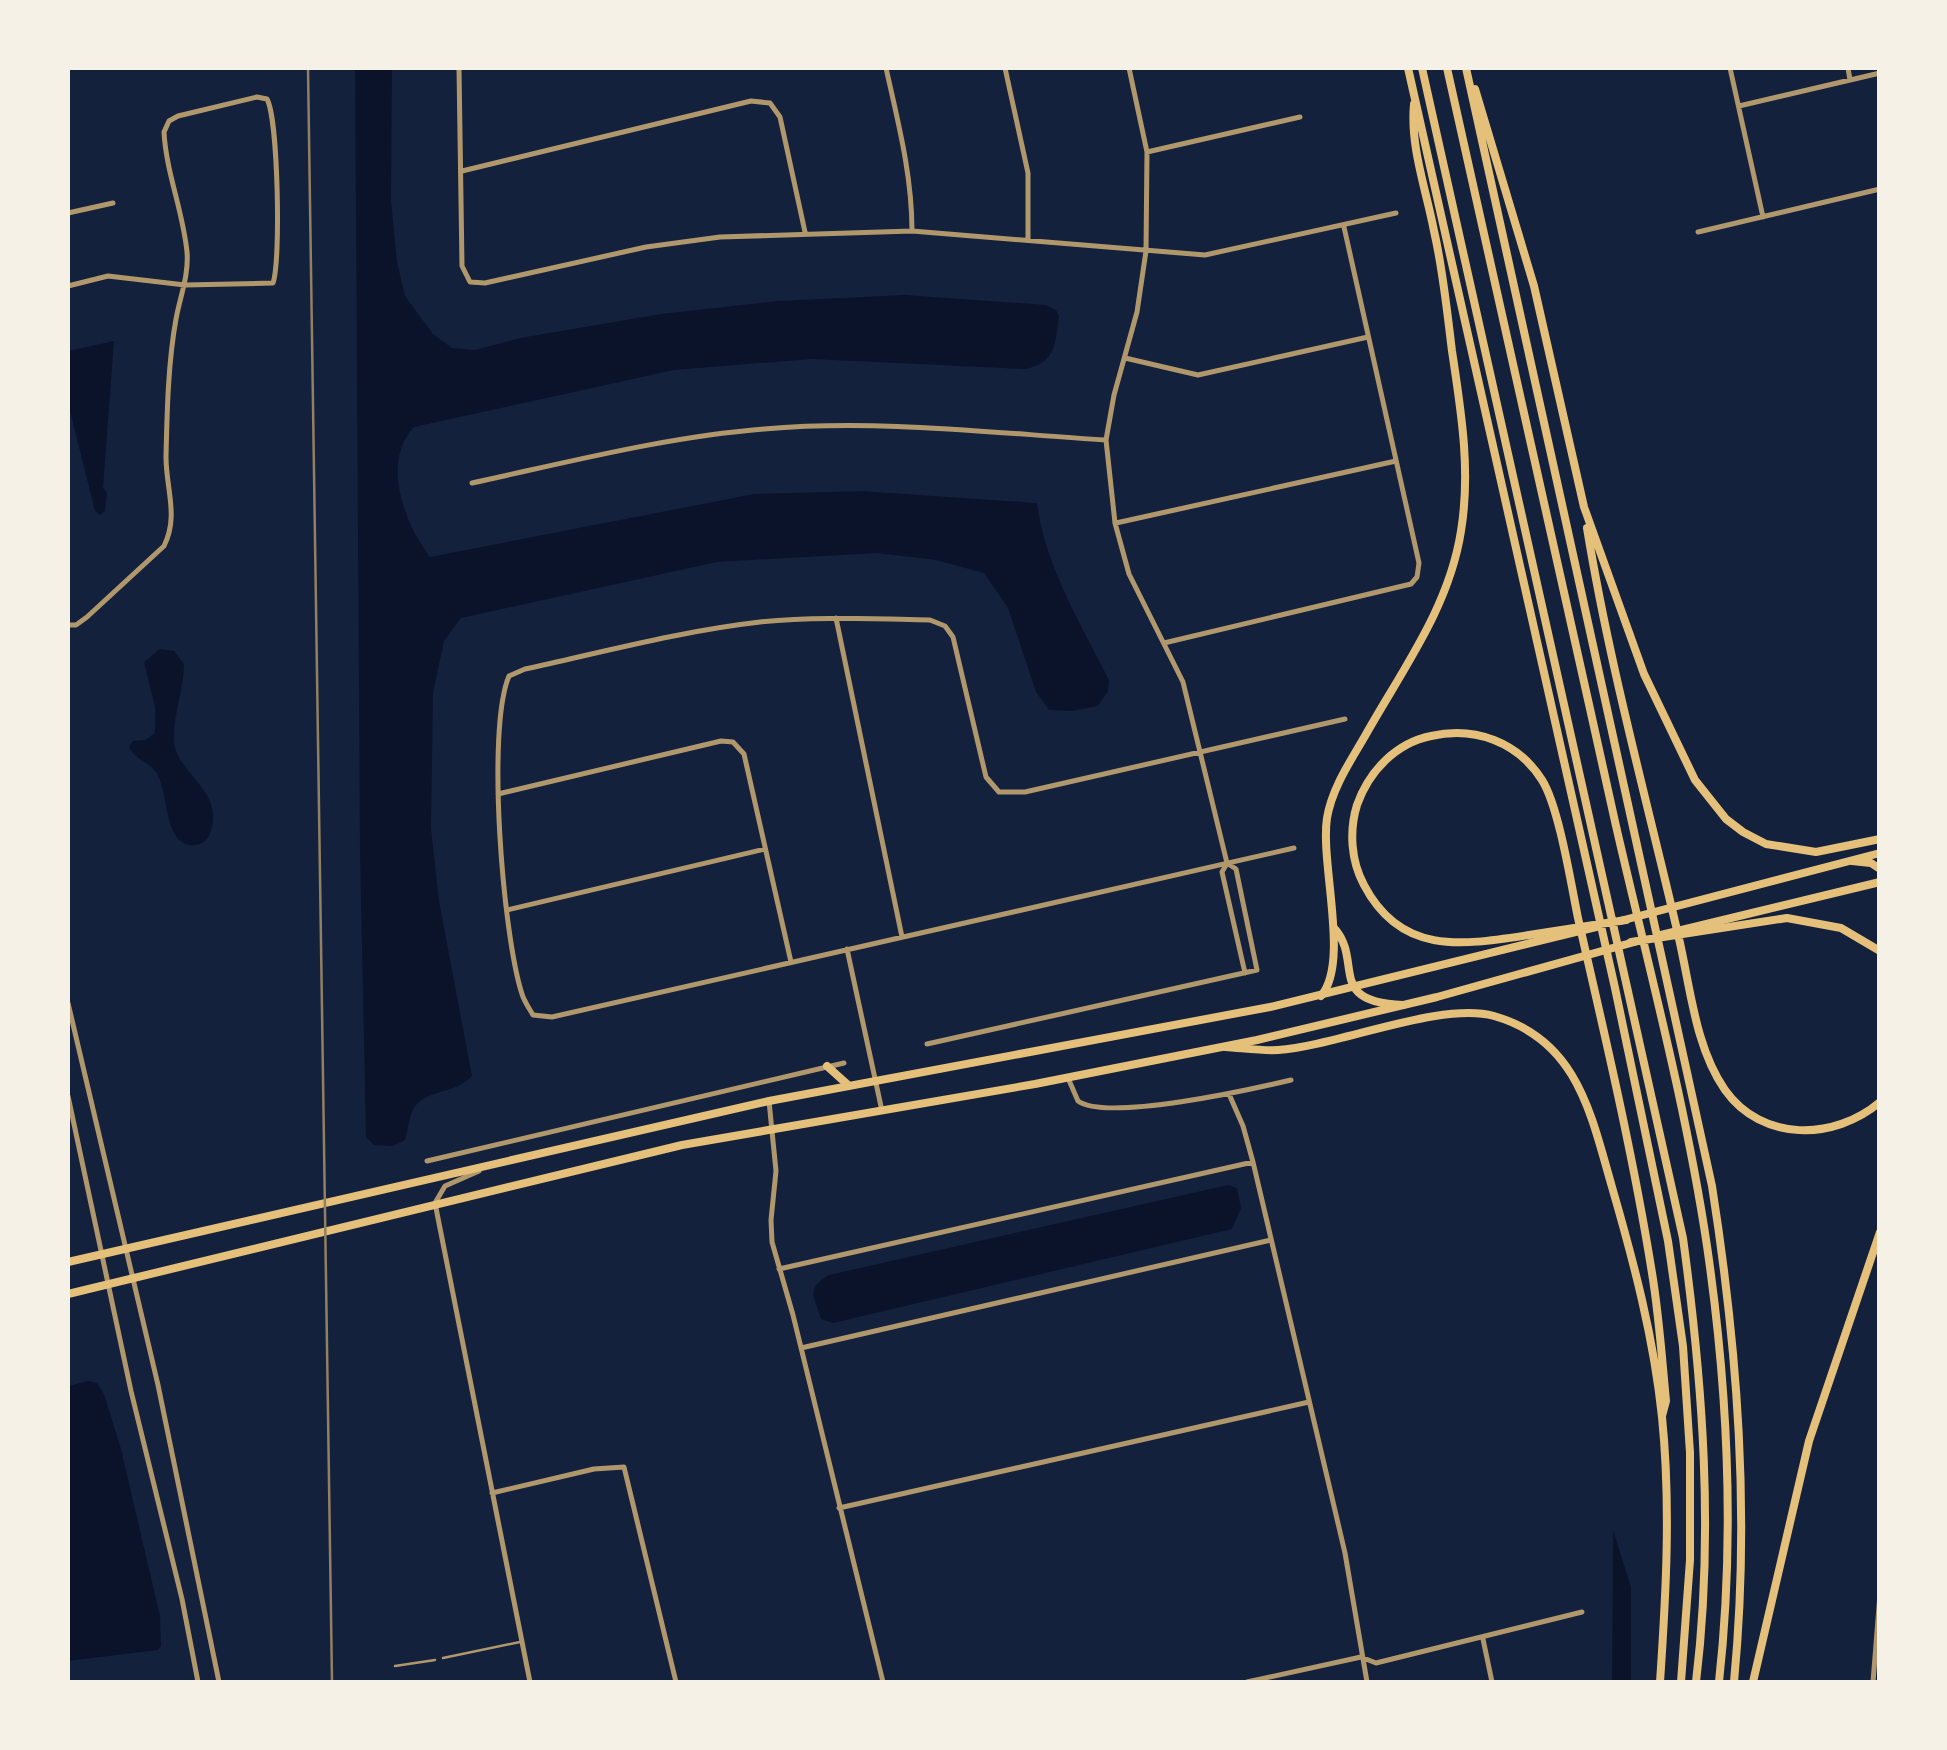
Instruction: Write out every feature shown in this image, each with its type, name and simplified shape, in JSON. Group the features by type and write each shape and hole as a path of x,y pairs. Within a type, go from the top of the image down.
{"main road":[{"path":"1408,68 1615,988 1668,1241 1682,1346 1691,1507 1682,1682"},
{"path":"1424,68 1679,1220 1696,1344 1705,1506 1696,1682"},
{"path":"1447,68 1697,1191 1720,1352 1728,1513 1719,1682"},
{"path":"1467,68 1534,286 1707,1057 1725,1090 1747,1112 1787,1129 1814,1131 1853,1121 1880,1102"},
{"path":"1467,68 1712,1186 1734,1348 1742,1531 1734,1682"},
{"path":"1320,996 1331,974 1334,928 1326,850 1331,802 1343,773 1424,636 1442,598 1456,555 1464,509 1466,443 1439,257 1411,128 1414,95"},
{"path":"1584,507 1644,674 1695,780 1714,807 1743,832 1779,848 1816,852 1880,838"},
{"path":"1626,920 1470,944 1435,941 1404,929 1370,896 1356,865 1352,828 1365,787 1392,755 1424,737 1448,733 1474,734 1509,746 1519,752 1545,784 1554,810 1572,894 1595,992 1653,1275 1666,1401 1662,1416"},
{"path":"68,1262 770,1101 1320,996 1880,854"},
{"path":"1852,860 1880,869"},
{"path":"68,1294 682,1145 1225,1048 1584,958 1631,942 1880,882"},
{"path":"1631,942 1787,918 1841,928 1880,951"},
{"path":"1334,928 1340,934 1355,988 1373,1001 1403,1005"},
{"path":"1225,1048 1278,1050 1463,1012 1490,1014 1546,1044 1575,1076 1591,1115 1638,1276 1662,1416 1667,1534 1660,1682"},
{"path":"828,1066 848,1085"},
{"path":"1754,1682 1808,1440 1880,1232"}],"street":[{"path":"460,68 462,266 470,282 485,283 646,247 720,237 805,232 912,231 1205,255 1396,213"},
{"path":"886,68 910,181 912,231"},
{"path":"1005,68 1028,173 1028,240"},
{"path":"928,1044 1257,970 1236,869 1228,864 1183,682 1128,574 1115,524 1106,440 1137,312 1146,251 1146,152 1129,68"},
{"path":"1730,68 1763,217"},
{"path":"1848,68 1850,80"},
{"path":"1739,106 1880,73"},
{"path":"68,286 108,276 185,286 273,283 277,272 273,122 266,100 258,98 178,116 169,120 164,132 187,257 185,286 176,322 167,436 167,481 173,517 170,533 164,546 87,617 68,626"},
{"path":"461,171 751,101 770,103 780,118 805,232"},
{"path":"1146,152 1300,117"},
{"path":"1698,232 1880,189"},
{"path":"68,213 113,203"},
{"path":"1164,643 1410,584 1417,577 1419,563 1344,226"},
{"path":"1125,358 1198,374 1368,337"},
{"path":"472,484 652,444 766,429 900,427 1106,440"},
{"path":"1115,524 1396,461"},
{"path":"836,618 902,936"},
{"path":"1294,848 552,1017 533,1015 522,995 506,910 498,794 501,694 508,676 525,669 705,630 836,618 930,620 945,626 952,637 986,777 999,792 1025,792 1344,720"},
{"path":"498,794 721,741 733,742 744,754 791,962"},
{"path":"506,910 765,849"},
{"path":"1228,864 1222,872 1244,974"},
{"path":"847,949 882,1111"},
{"path":"68,1003 161,1398 219,1682"},
{"path":"427,1160 844,1062"},
{"path":"1068,1078 1078,1101 1102,1110 1229,1094 1292,1080"},
{"path":"1229,1094 1253,1162 1344,1553 1367,1682"},
{"path":"68,1096 198,1682"},
{"path":"770,1101 776,1178 770,1231 883,1682"},
{"path":"494,1145 495,1165 445,1186 435,1203 530,1682"},
{"path":"779,1269 1253,1162"},
{"path":"801,1348 1271,1240"},
{"path":"839,1508 1309,1402"},
{"path":"492,1492 594,1469 624,1467 676,1682"},
{"path":"1873,1682 1880,1594"},
{"path":"1247,1682 1361,1658 1376,1663 1582,1612"},
{"path":"1483,1639 1492,1682"}],"lane":[{"path":"443,1658 522,1642"},
{"path":"396,1666 435,1660"}],"water":[{"path":"355,68 392,68 391,201 397,262 405,296 433,334 452,348 475,350 520,338 661,314 778,301 905,295 1046,305 1059,316 1053,350 1044,362 1026,369 812,359 674,370 414,427 399,457 400,492 412,527 430,557 754,494 862,491 1037,503 1056,572 1109,680 1108,691 1098,706 1049,710 1036,692 1008,608 984,573 936,560 877,553 717,562 461,618 444,641 433,693 431,828 439,901 472,1076 419,1102 412,1111 405,1140 393,1146 374,1145 366,1137 360,853"},
{"path":"114,341 103,488 107,493 105,511 100,515 95,511 68,403 68,351"},
{"path":"160,649 174,651 184,664 174,740 180,759 206,793 213,813 209,836 196,845 175,835 156,772 129,747 133,741 145,740 155,733 155,707 144,662"},
{"path":"1228,1185 1237,1188 1241,1208 1232,1229 833,1323 821,1319 814,1299 814,1289 829,1275"},
{"path":"97,1383 104,1394 121,1449 160,1616 161,1646 158,1650 68,1661 68,1386"},
{"path":"1613,1530 1631,1587 1631,1682 1612,1682"}],"railway":[{"path":"308,68 332,1682"}]}
